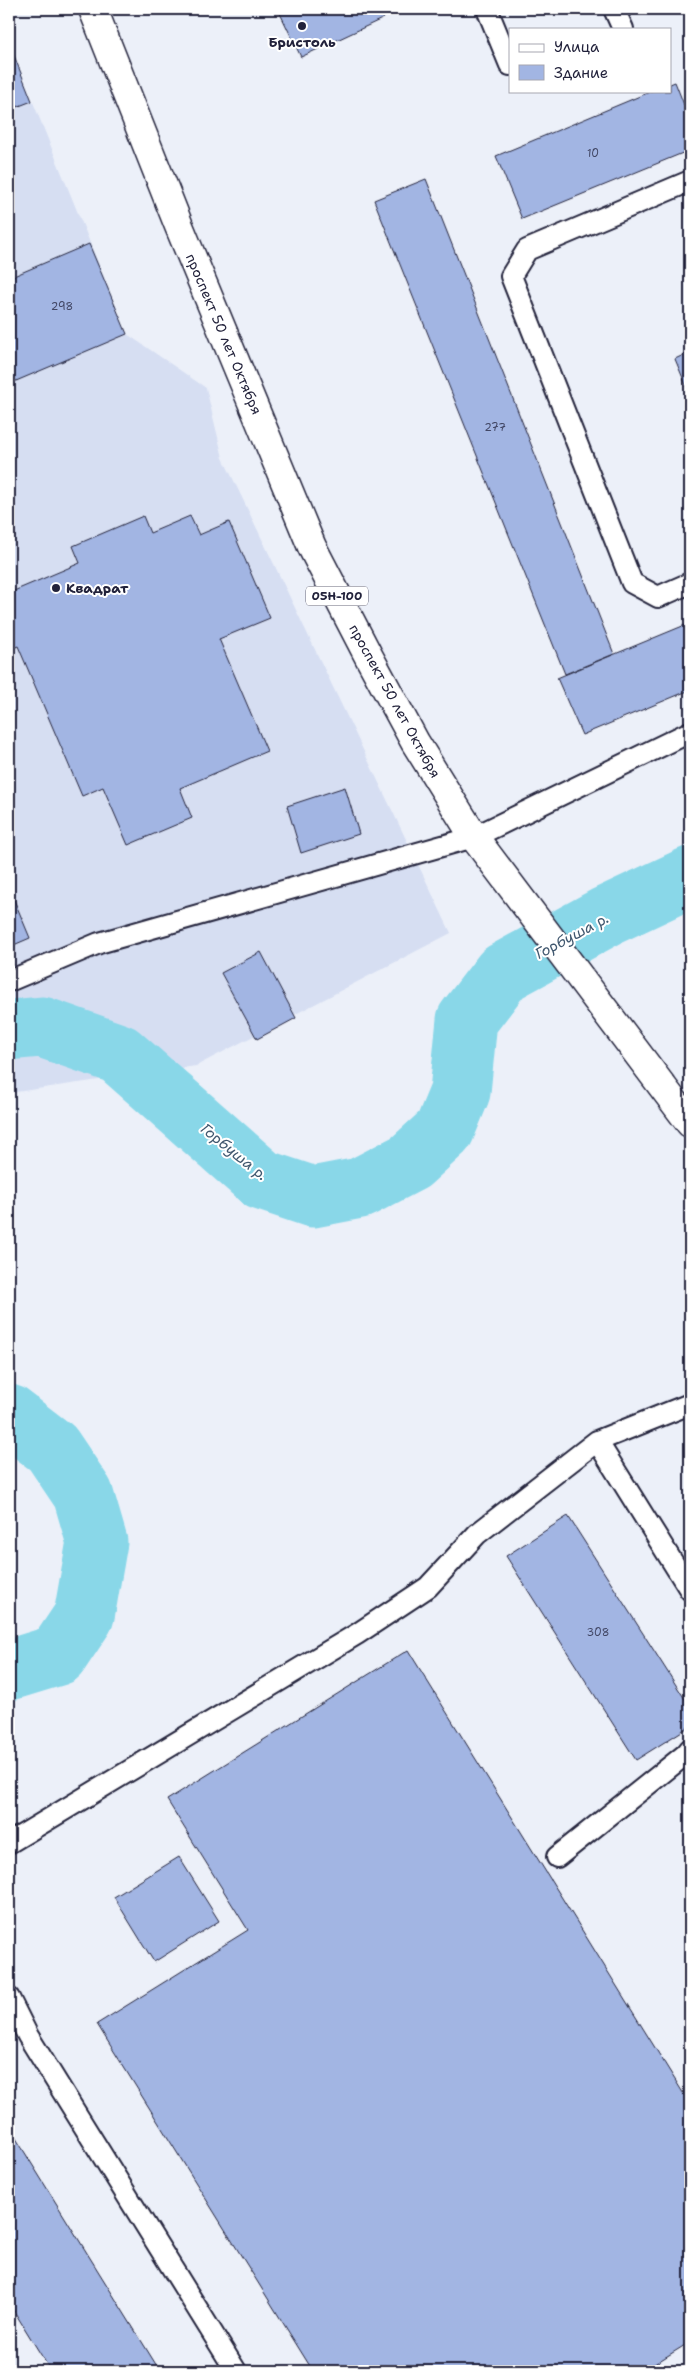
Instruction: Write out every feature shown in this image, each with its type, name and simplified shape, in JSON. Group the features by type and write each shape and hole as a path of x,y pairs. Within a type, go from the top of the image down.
{"main road":[{"name":"проспект 50 лет Октября","path":"93,9 179,226 312,547 415,742 474,837 690,1123"}],"lane":[{"path":"487,9 509,63"},
{"path":"614,9 623,28"},
{"path":"690,181 527,250 510,276 632,584 658,597 690,583"},
{"path":"9,981 99,942 474,837 690,732"},
{"path":"9,1843 357,1634 428,1587 477,1534 597,1442 690,1404"},
{"path":"597,1442 690,1590"},
{"path":"557,1857 690,1749"},
{"path":"9,1998 28,2036 236,2371"}],"shaded area":[{"path":"9,43 127,334 206,388 223,458 451,933 196,1066 9,1093"}],"building":[{"path":"278,9 380,9 384,18 301,57"},
{"path":"9,43 32,101 9,110"},
{"path":"675,82 690,120 690,150 522,219 496,156 650,92 672,92 672,83"},
{"path":"426,179 614,654 565,674 374,200"},
{"path":"89,244 127,334 9,384 9,278"},
{"path":"690,352 690,395 675,359"},
{"path":"143,516 150,533 190,516 199,535 229,522 270,618 219,639 267,751 180,788 192,818 128,845 103,787 82,796 18,646 9,650 9,610 13,608 9,593 80,563 73,546"},
{"path":"690,623 690,690 582,735 557,678"},
{"path":"345,787 359,834 301,853 287,806"},
{"path":"12,895 30,938 9,947 9,896"},
{"path":"261,952 296,1018 257,1039 221,973"},
{"path":"568,1516 690,1707 690,1726 636,1760 506,1556"},
{"path":"408,1650 690,2104 690,2342 643,2371 313,2371 97,2024 248,1930 167,1800"},
{"path":"179,1857 219,1921 154,1962 114,1897"},
{"path":"9,2127 160,2371 51,2371 9,2303"}],"waterway":[{"name":"Горбуша р.","path":"9,1030 42,1027 119,1054 262,1180 313,1197 360,1188 410,1162 444,1131 460,1092 467,1020 503,973 607,916 690,877"},
{"name":"Горбуша р.","path":"9,1415 52,1448 83,1494 97,1542 84,1616 58,1655 9,1670"}],"place":[{"name":"Бристоль","path":"302,26"},
{"name":"Квадрат","path":"56,588"}]}
